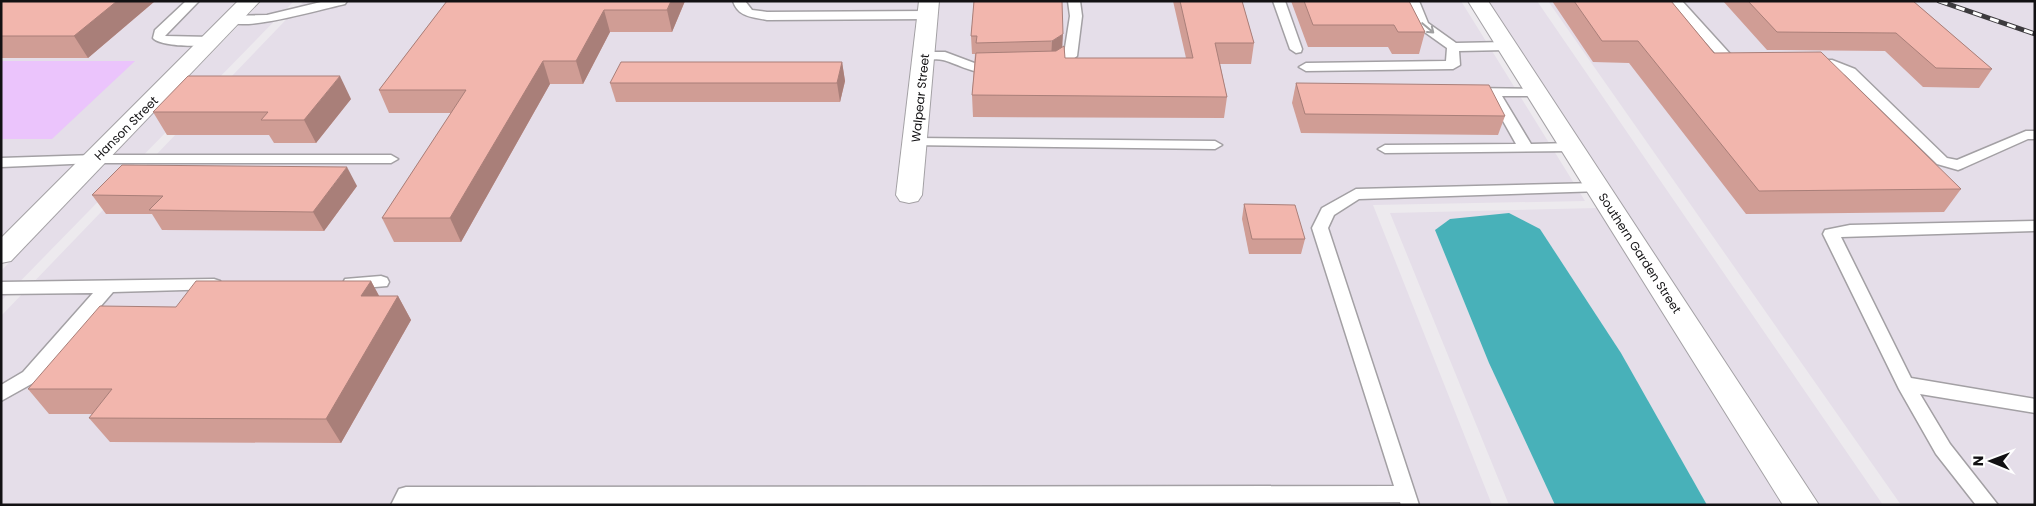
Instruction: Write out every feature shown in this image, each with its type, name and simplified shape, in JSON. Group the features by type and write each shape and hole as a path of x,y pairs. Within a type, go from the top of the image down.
{"street":[{"name":"Hanson Street","path":"1,254 250,1"},
{"name":"Southern Garden Street","path":"1478,1 1802,505"},
{"name":"Walpear Street","path":"908,195 929,8"}],"lane":[{"path":"193,1 159,33 159,38 163,40 212,41"},
{"path":"232,20 267,19 340,1"},
{"path":"739,1 741,7 748,13 767,16 929,8"},
{"path":"1035,66 1055,66 1070,56 1076,16 1074,1"},
{"path":"1280,1 1296,49"},
{"path":"1413,1 1423,25 1454,47 1506,46"},
{"path":"1675,1 1728,59 1738,62 1756,63"},
{"path":"1306,67 1453,65 1454,47"},
{"path":"924,56 945,56 975,68 1005,67"},
{"path":"1804,64 1832,64 1850,72 1942,161 1958,165 2026,135 2035,135"},
{"path":"1454,92 1536,92"},
{"path":"1493,92 1526,148"},
{"path":"915,142 1215,145"},
{"path":"1385,149 1572,147"},
{"path":"1,163 95,159 390,159"},
{"path":"402,505 406,495 1409,500 1320,228 1328,212 1356,194 1597,188"},
{"path":"1988,505 1943,450 1905,384 1831,234 1850,230 2035,226"},
{"path":"332,283 380,282"},
{"path":"1,288 235,285"},
{"path":"1,394 28,377 108,287"},
{"path":"1905,384 2035,406"}],"shaded area":[{"path":"1,1 237,1 1,238"},
{"path":"262,1 294,1 1,301 1,271"},
{"path":"304,1 1461,1 1585,201 1373,205 1492,505 1,505 1,316"},
{"path":"1471,1 1537,1 1883,505 1707,505 1621,353 1540,229 1450,219 1435,230 1489,363 1555,505 1509,505 1390,213 1597,208"},
{"path":"1548,1 2035,1 2035,505 1901,505"},
{"path":"1,61 135,61 52,139 1,139"}],"water":[{"path":"1509,213 1540,229 1621,353 1707,505 1555,505 1489,363 1435,230 1450,219"}],"building":[{"path":"1,1 117,1 74,36 1,36"},
{"path":"447,1 671,1 667,10 604,10 576,61 543,61 450,218 382,218 466,90 379,90"},
{"path":"974,1 1062,1 1063,34 1052,41 976,43 977,36 971,36"},
{"path":"1180,1 1242,1 1254,43 1215,43 1227,97 972,95 976,53 1056,51 1064,46 1065,58 1193,58"},
{"path":"1304,1 1409,1 1425,32 1398,32 1394,25 1313,25"},
{"path":"1574,1 1671,1 1714,53 1821,52 1961,189 1759,191 1638,41 1602,41"},
{"path":"1748,1 1913,1 1992,69 1936,68 1896,33 1777,32"},
{"path":"621,62 842,62 837,83 610,83"},
{"path":"188,76 340,76 304,120 261,120 268,112 153,112"},
{"path":"1296,83 1489,85 1505,116 1305,114"},
{"path":"122,165 347,167 313,212 149,210 163,196 92,195"},
{"path":"1244,204 1295,205 1305,239 1252,239"},
{"path":"196,281 371,281 361,296 398,296 326,419 89,418 112,389 28,389 100,306 176,307"}],"railway":[{"path":"1939,1 2035,34"}]}
